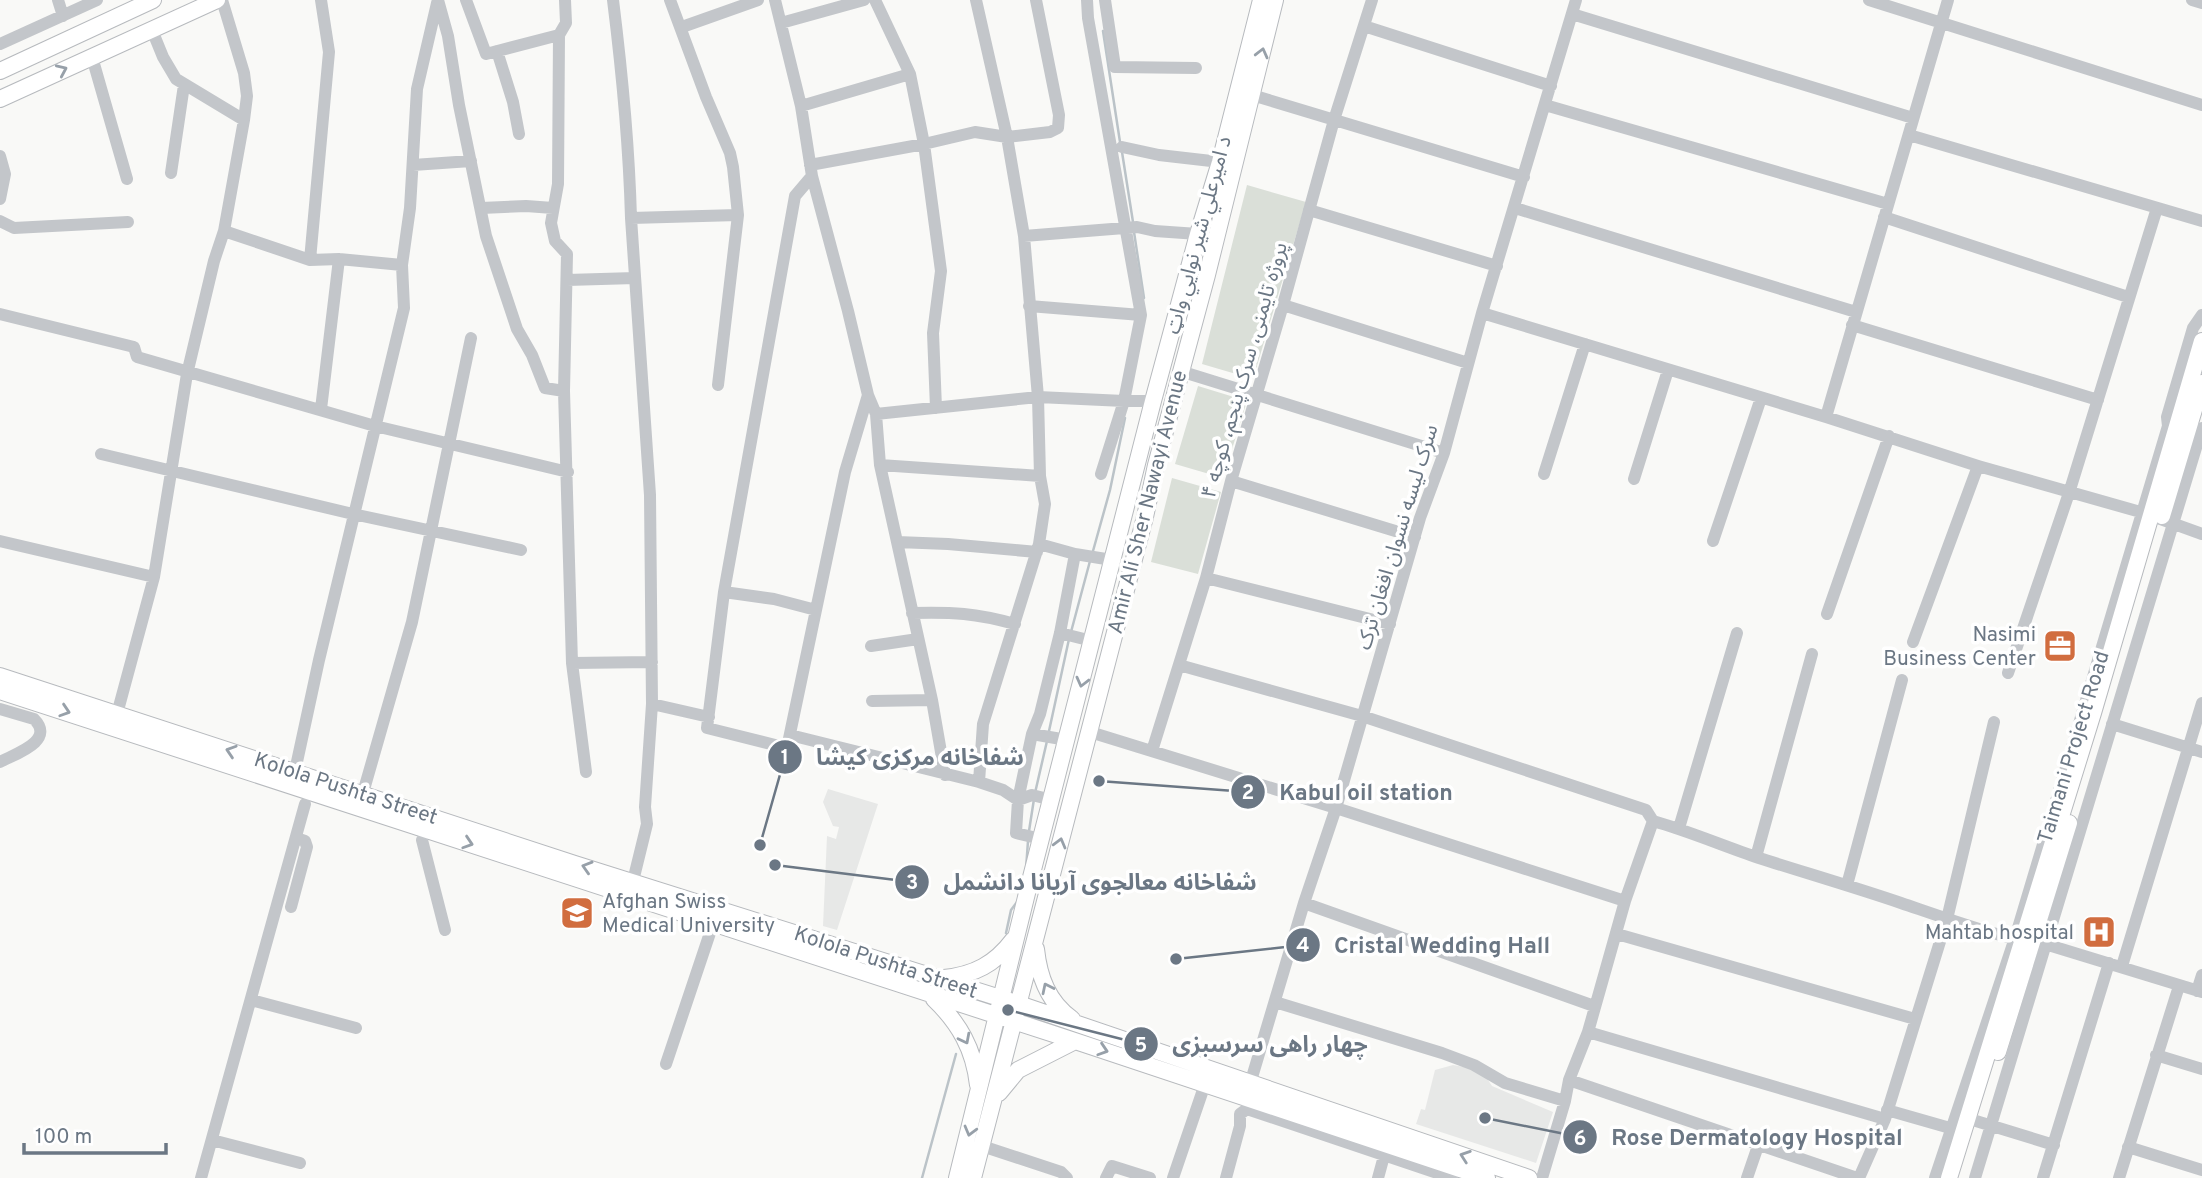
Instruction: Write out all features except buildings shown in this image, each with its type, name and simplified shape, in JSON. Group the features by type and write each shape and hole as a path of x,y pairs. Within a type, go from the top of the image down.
{"main road":[{"path":"0,71 153,0"},
{"path":"0,99 220,0"},
{"name":"د امیرعلي شیر نوايي واټ","path":"987,1096 998,1017 1041,839 1153,401 1220,162 1261,0"},
{"name":"Amir Ali Sher Nawayi Avenue","path":"987,1096 1014,1022 1180,371 1207,275 1275,0"},
{"name":"Taimani Project Road","path":"2157,518 2202,341"},
{"name":"Taimani Project Road","path":"1959,1178 1983,1123 2029,941 2093,713 2202,383"},
{"name":"Kolola Pushta Street","path":"0,676 117,714 178,741 295,771 1018,1004 1077,1033 1250,1084 1530,1178"},
{"path":"0,691 178,741 713,924 998,1017 1077,1033 1205,1084 1488,1178"},
{"path":"936,979 961,976 988,966 1004,952 1017,935"},
{"path":"1035,939 1038,966 1045,989 1077,1033"},
{"name":"Taimani Project Road","path":"1949,1178 1957,1130 2029,941"},
{"path":"929,994 949,1014 969,1045 987,1096 982,1146 973,1178"},
{"path":"957,1178 987,1096 1018,1070 1077,1033"}],"street":[{"path":"58,0 62,16"},
{"path":"0,44 97,0"},
{"path":"117,714 154,577 187,374 214,261 224,232 244,120 247,96 244,73 220,0"},
{"path":"310,260 329,52 321,0"},
{"path":"466,0 486,54 559,35"},
{"path":"565,0 566,23 559,35 558,184 551,223 555,241 567,254 564,391 572,663 586,772"},
{"path":"613,0 622,71 650,495 652,704 645,807 647,824 633,881"},
{"path":"670,0 730,153 738,215 718,385"},
{"path":"682,27 758,0"},
{"path":"775,0 801,106 811,171 868,395 876,414 880,465 932,700 945,775"},
{"path":"781,23 864,0"},
{"path":"876,0 910,74 924,144 941,271 933,333 936,408"},
{"path":"976,0 1007,137 1024,236 1038,397 1040,476 1045,504 1038,548 983,724 979,782"},
{"path":"868,395 845,472 786,748 707,728 724,592 795,196 811,171 975,132 1007,137 1050,132 1058,128 1057,103 1036,0"},
{"path":"1087,0 1087,18 1131,228 1141,315 1128,401 1101,474"},
{"path":"1105,0 1115,67 1196,68"},
{"name":"پروژه تایمنی، سرک پنجم، کوچه ۴","path":"1152,751 1206,578 1231,481 1372,0"},
{"name":"سرک لیسه نسوان افغان‌ ترک","path":"1250,1084 1304,903 1336,808 1415,537 1444,453 1482,313 1576,0"},
{"path":"1869,0 2202,105"},
{"path":"1826,416 1948,0"},
{"path":"2192,0 2202,3"},
{"path":"438,1 449,36 486,236 517,328 532,355 545,388 564,391"},
{"path":"295,771 353,514 404,309 402,265 410,208 418,89 438,1"},
{"path":"1572,14 1913,118"},
{"path":"1364,26 1551,86"},
{"path":"152,30 176,79 244,120"},
{"path":"497,51 513,102 519,134"},
{"path":"92,57 127,179"},
{"path":"801,106 910,74"},
{"path":"171,173 184,85"},
{"path":"1252,95 1524,177"},
{"path":"1545,105 1888,204"},
{"path":"1909,135 2202,221"},
{"path":"1122,147 1159,155 1220,162"},
{"path":"0,156 5,174 0,199"},
{"path":"413,165 471,161"},
{"path":"481,208 554,208"},
{"path":"1515,208 1856,312"},
{"path":"2008,673 2069,493 2157,208"},
{"path":"1309,210 1497,266"},
{"path":"631,218 738,215"},
{"path":"1884,218 2128,297"},
{"path":"0,221 15,228 128,222"},
{"path":"1024,236 1131,228 1198,234"},
{"path":"224,232 310,260 339,259 402,265"},
{"path":"321,409 339,259"},
{"path":"567,280 635,278"},
{"path":"1283,305 1468,363"},
{"path":"1029,306 1141,315"},
{"path":"1482,313 1826,416 1978,466 2157,518 2202,534"},
{"path":"0,314 134,347 137,357 187,374 447,445 568,472"},
{"name":"Taimani Project Road","path":"2029,941 2112,724 2157,518 2167,418 2193,328 2202,315"},
{"path":"1852,325 2098,400"},
{"path":"363,793 412,622 471,338"},
{"path":"1544,474 1585,345"},
{"path":"1634,479 1668,370"},
{"path":"1180,371 1444,453"},
{"path":"876,414 1038,397 1153,401"},
{"path":"1713,541 1761,398"},
{"name":"Taimani Project Road","path":"2157,518 2202,428"},
{"path":"1827,614 1889,436"},
{"path":"101,454 353,514 521,550"},
{"path":"880,465 1040,476"},
{"path":"1913,642 1978,466"},
{"path":"1231,481 1415,537"},
{"path":"0,541 154,577"},
{"path":"897,542 1038,548 1112,560"},
{"path":"1041,839 1019,834 1018,800 1038,735 1040,714 1066,635 1075,554"},
{"path":"1206,578 1390,624"},
{"path":"724,592 774,599 816,610"},
{"path":"912,613 956,611 1015,624"},
{"path":"1679,828 1737,632"},
{"path":"1066,635 1092,641"},
{"path":"871,646 918,639"},
{"path":"1756,857 1812,654"},
{"path":"572,663 652,662"},
{"path":"1179,665 1362,716 1646,810 1653,821 1947,919 2122,966 2200,991 2202,975"},
{"path":"1847,885 1902,680"},
{"path":"872,701 932,700"},
{"path":"2122,966 2202,703"},
{"path":"652,704 709,717"},
{"path":"0,709 34,719 41,734 40,739 0,762"},
{"path":"1569,1080 1858,1178 1886,1115 1947,919 1994,722"},
{"path":"2112,724 2202,752"},
{"path":"1090,732 1625,901"},
{"path":"790,735 979,782 1003,790 1018,800"},
{"path":"1038,735 1067,740"},
{"path":"1018,800 1032,795 1052,800"},
{"path":"201,1178 305,803"},
{"path":"1542,1178 1569,1080 1588,1032 1625,901 1653,821"},
{"path":"291,907 307,847 305,841 296,838"},
{"path":"422,840 445,930"},
{"path":"1304,903 1594,1006"},
{"path":"666,1064 713,924"},
{"path":"1617,934 1915,1019"},
{"path":"2043,1178 2109,963"},
{"path":"2119,1178 2179,985"},
{"path":"251,1000 356,1028"},
{"path":"1275,1002 1442,1053 1474,1065 1505,1083 1565,1101"},
{"path":"1588,1032 1886,1115 1957,1130"},
{"path":"2156,1055 2202,1069"},
{"path":"1173,1178 1205,1084"},
{"path":"1226,1178 1240,1126 1240,1114 1247,1109 1452,1178"},
{"path":"1983,1123 2054,1145"},
{"name":"Taimani Project Road","path":"1975,1178 1983,1123"},
{"name":"Taimani Project Road","path":"1935,1178 1957,1130"},
{"path":"212,1140 300,1163"},
{"path":"1747,1178 1759,1143"},
{"path":"982,1146 1061,1172 1066,1178"},
{"path":"2128,1147 2202,1170"},
{"path":"1378,1178 1384,1156"},
{"path":"1106,1178 1112,1166 1150,1178"}],"shaded area":[{"path":"1247,185 1306,202 1253,379 1202,364"},
{"path":"1198,386 1247,401 1223,478 1175,464"},
{"path":"1172,478 1221,492 1198,574 1151,562"},
{"path":"828,789 878,804 837,930 823,926 827,836 836,839 839,827 833,826 823,802"},
{"path":"1453,1065 1476,1069 1484,1074 1492,1086 1553,1112 1536,1163 1416,1124 1421,1109 1425,1110 1435,1070"}],"waterway":[{"path":"1103,31 1120,142"},
{"path":"1122,152 1133,222"},
{"path":"1134,232 1144,298"},
{"path":"1093,551 1110,490 1125,418"},
{"path":"1071,632 1090,561"},
{"path":"1049,731 1069,639"},
{"path":"1035,793 1047,741"},
{"path":"1029,831 1034,799"},
{"path":"1026,869 1028,841"},
{"path":"1006,933 1011,910 1017,902"},
{"path":"922,1178 956,1054"}],"place":[{"name":"Nasimi Business Center","path":"2060,646"},
{"name":"Kabul oil station","path":"1099,781"},
{"name":"شفاخانه مرکزی کیشا","path":"760,845"},
{"name":"شفاخانه معالجوی آریانا دانشمل","path":"775,865"},
{"name":"Afghan Swiss Medical University","path":"577,913"},
{"name":"Mahtab hospital","path":"2099,932"},
{"name":"Cristal Wedding Hall","path":"1176,959"},
{"name":"چهار راهی سرسبزی","path":"1008,1010"},
{"name":"Rose Dermatology Hospital","path":"1485,1118"}]}
